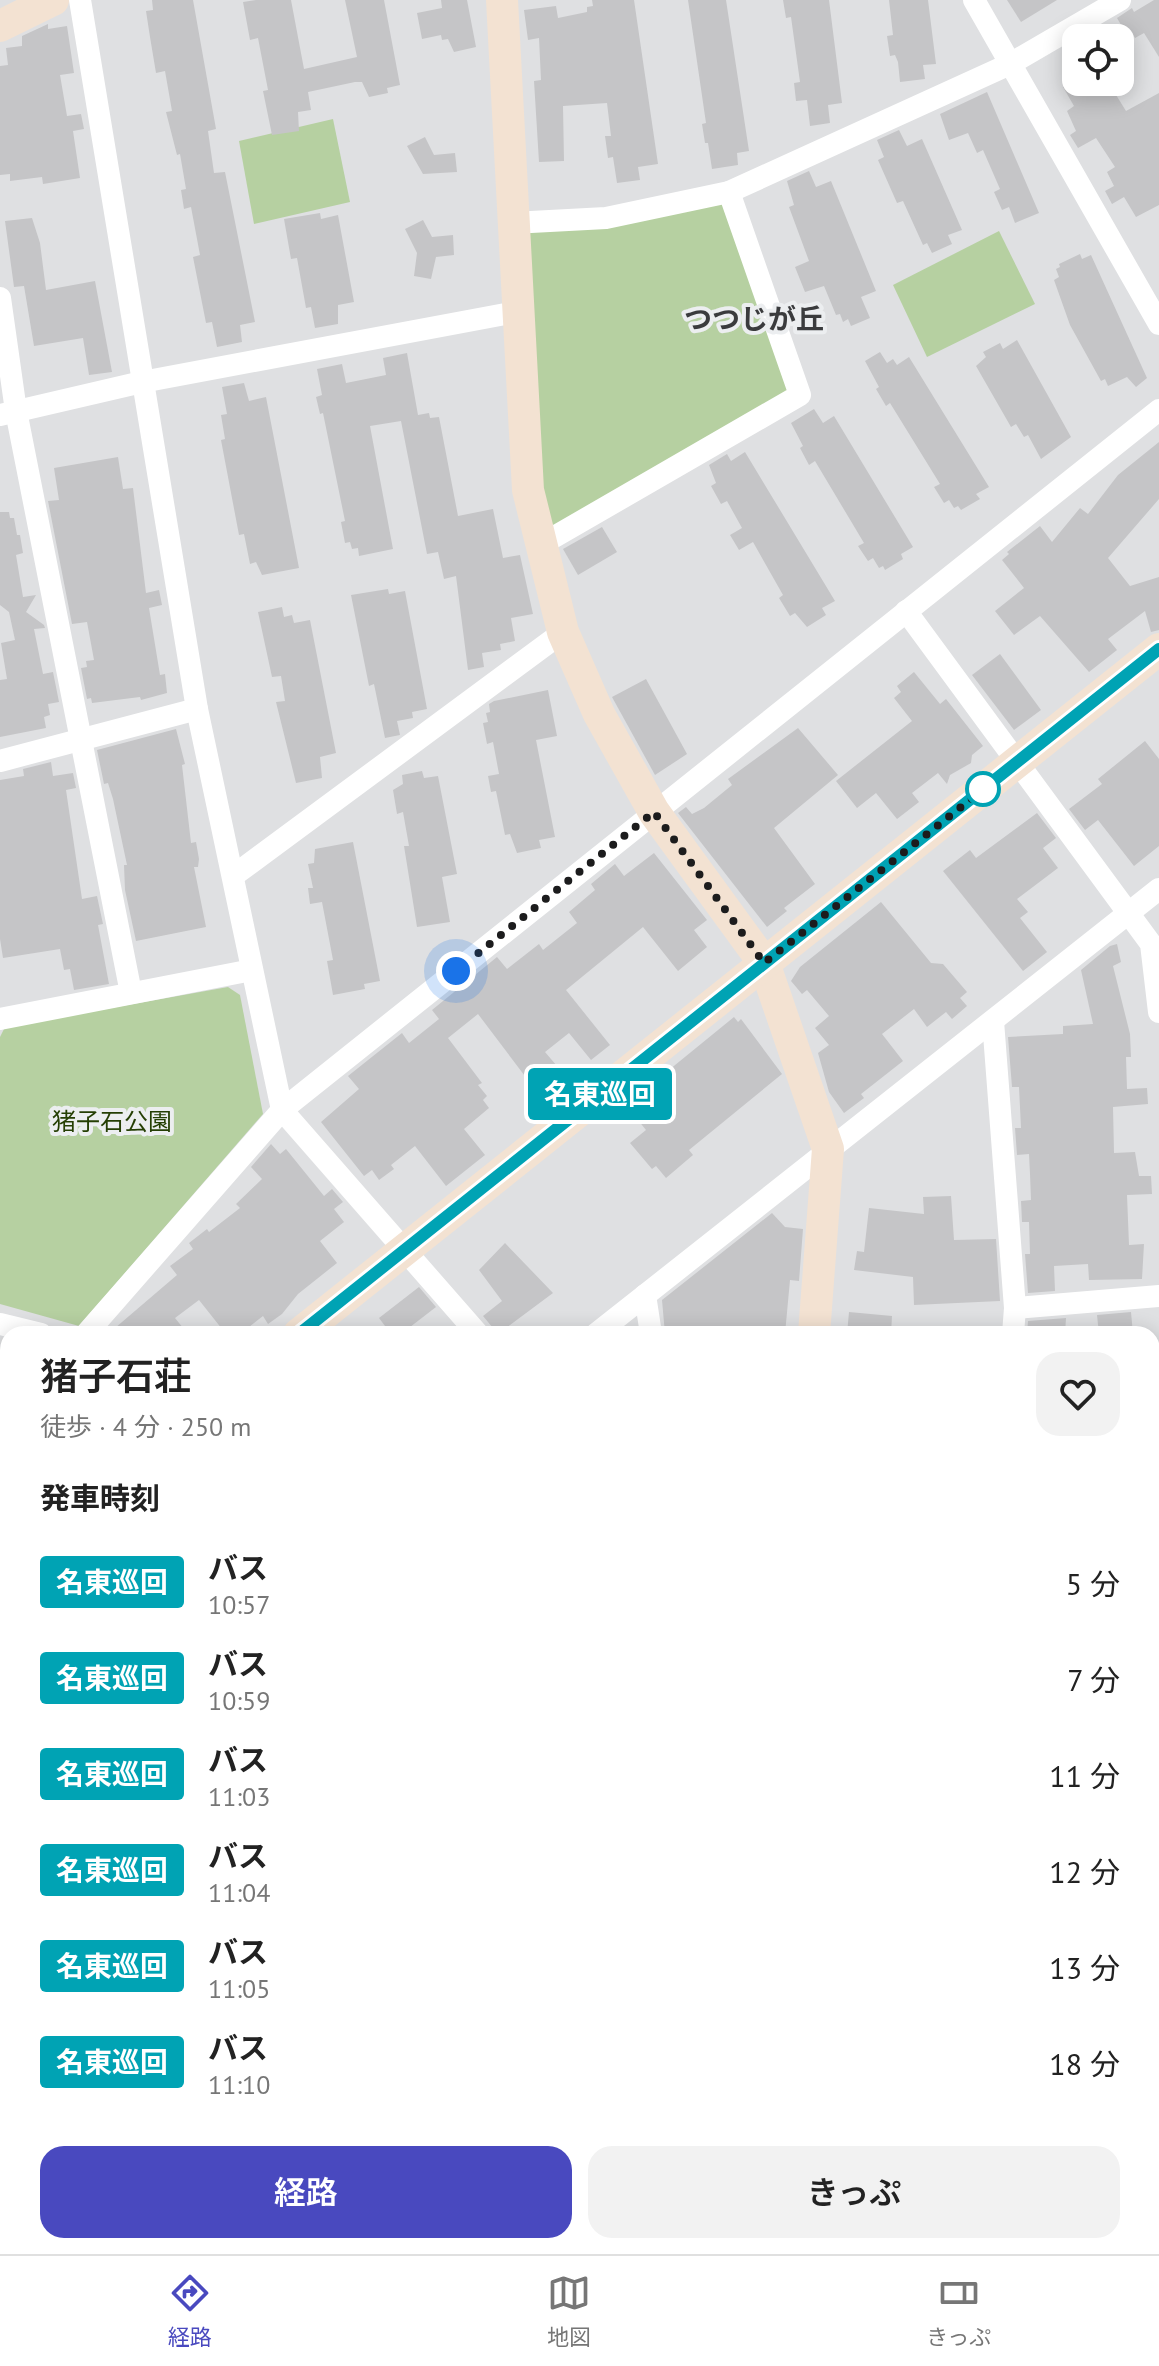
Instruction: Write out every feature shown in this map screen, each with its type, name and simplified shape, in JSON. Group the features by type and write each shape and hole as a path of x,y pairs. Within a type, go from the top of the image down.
{"street":[{"path":"0,26 53,0"},
{"path":"80,0 197,709 282,1110 471,1326"},
{"path":"502,0 516,312 528,490 563,632 599,714 654,812 764,963 828,1149 815,1326"},
{"path":"974,0 1159,324"},
{"path":"512,223 606,218 729,192 1010,64 1120,0"},
{"path":"542,544 800,395 729,192"},
{"path":"0,298 8,413 131,993"},
{"path":"8,413 142,382 516,312"},
{"path":"95,1326 282,1110 1159,410"},
{"path":"906,611 1128,915 1155,945 1159,1012"},
{"path":"233,876 563,632"},
{"path":"309,1326 1159,649"},
{"path":"0,761 197,709"},
{"path":"606,1326 1159,889"},
{"path":"0,1019 252,970"},
{"path":"993,1021 1015,1308 1014,1326"},
{"path":"645,1295 650,1326"},
{"path":"1015,1308 1159,1296"}],"green space":[{"path":"333,119 350,202 254,224 239,141"},
{"path":"729,192 800,395 542,544 512,223"},
{"path":"999,231 1035,304 927,357 893,285"},
{"name":"猪子石公園","path":"228,987 240,995 263,1114 79,1326 0,1304 0,1037 5,1027"}],"building":[{"path":"152,0 193,0 216,129 208,131 214,173 225,172 255,322 240,325 242,342 217,347 212,322 206,323 193,257 200,255 191,207 184,209 181,190 186,189 180,154 177,155 166,112 172,111 165,71 156,73 146,11 153,10"},
{"path":"291,0 304,69 357,57 345,0 384,0 400,85 387,88 388,93 369,97 362,82 308,92 311,110 298,112 299,131 272,135 263,91 268,90 258,38 250,40 243,2"},
{"path":"441,0 467,0 476,47 454,52 448,39 442,40 441,35 422,39 417,13 442,8"},
{"path":"592,0 634,0 658,164 638,167 640,180 617,183 613,157 608,158 605,136 611,136 607,103 563,106 564,161 539,162 534,81 541,80 539,38 528,40 524,10 556,6 558,18 587,12 587,7 593,6"},
{"path":"688,0 726,0 749,151 737,153 738,165 712,169 702,124 706,123"},
{"path":"783,0 829,0 842,103 828,105 830,123 810,126 807,100 796,101 794,83 800,82 791,17 786,18"},
{"path":"889,0 928,0 936,64 923,65 925,79 900,82 898,62 895,55 890,56 887,36 893,35"},
{"path":"1007,0 1057,0 1021,22"},
{"path":"1159,0 1159,57 1144,33 1135,38 1134,24 1121,24 1117,18 1132,8 1134,12"},
{"path":"48,24 48,29 67,26 74,73 60,75 67,116 81,114 84,129 73,131 80,178 43,184 42,177 10,181 10,174 0,175 0,66 8,65 6,48 22,46 22,36"},
{"path":"987,92 1039,213 1015,223 1009,207 1002,210 994,192 1000,189 983,150 977,153 968,133 949,140 940,114"},
{"path":"1159,93 1159,205 1136,217 1124,197 1112,204 1105,191 1114,186 1107,172 1115,167 1096,138 1078,148 1070,135 1076,131 1067,111 1074,106 1068,96 1117,96 1126,111"},
{"path":"899,130 907,146 922,139 962,230 948,235 952,244 932,253 927,243 923,245 903,201 897,203 878,160 884,157 877,140"},
{"path":"425,137 434,155 455,153 457,172 423,174 407,146"},
{"path":"809,171 816,187 831,181 876,291 861,297 870,318 851,326 848,319 843,322 840,314 836,315 824,286 805,292 795,267 809,261 789,207 794,205 787,181"},
{"path":"320,213 321,219 338,215 354,302 338,305 338,324 315,328 311,307 306,308 297,258 291,259 284,219"},
{"path":"32,218 40,243 46,290 95,281 112,372 89,375 83,338 34,346 24,286 14,287 5,221"},
{"path":"423,220 432,237 453,235 454,255 436,257 431,279 414,276 417,253 405,229"},
{"path":"1080,254 1082,259 1091,255 1147,378 1136,387 1127,377 1108,386 1105,379 1101,381 1070,325 1054,280 1059,277 1056,269 1060,267 1059,264"},
{"path":"1017,340 1071,437 1041,459 1028,435 1024,437 1016,424 1011,427 976,366 986,357 983,352 1000,343 1003,349"},
{"path":"880,352 887,363 893,359 897,365 909,357 989,487 976,494 980,499 961,510 958,506 954,508 949,500 944,503 934,487 940,484 890,403 886,406 876,389 879,387 865,361"},
{"path":"407,353 418,415 429,413 430,418 439,417 458,516 493,509 503,558 520,555 533,614 511,618 515,641 500,644 501,650 482,653 484,667 468,670 456,576 444,579 438,552 427,554 401,421 370,426 393,549 359,556 358,548 352,549 350,542 345,543 341,522 345,521 323,413 320,414 316,397 322,395 317,369 342,364 346,383 386,375 383,358"},
{"path":"244,383 249,401 266,397 299,568 262,575 256,562 250,564 244,534 239,535 221,440 225,439 221,415 227,414 222,387"},
{"path":"814,409 823,423 834,416 913,547 901,554 903,559 885,570 883,566 879,568 873,558 868,561 858,546 864,543 815,461 809,465 800,448 803,446 791,423"},
{"path":"1159,442 1159,499 1108,558 1130,586 1159,577 1159,630 1151,632 1145,611 1108,639 1117,650 1089,672 1040,616 1014,635 995,611 1024,588 1002,560 1009,554 1007,552 1040,526 1052,542 1080,508 1088,514 1118,475"},
{"path":"745,452 835,601 822,608 826,615 807,627 795,613 790,616 779,598 783,595 753,542 739,550 730,535 742,528 727,501 721,504 711,486 716,483 709,465 727,454 731,461"},
{"path":"118,457 123,489 133,488 146,593 159,590 162,605 149,608 160,675 165,674 167,693 141,700 140,697 92,703 91,698 87,699 81,668 87,667 86,661 94,660 87,622 72,624 48,501 59,500 54,468"},
{"path":"0,512 9,512 10,518 14,518 17,535 20,535 23,553 16,555 23,597 36,595 26,612 44,625 45,628 34,629 43,674 53,672 59,702 48,704 50,715 44,717 46,728 0,737 0,680 7,679 1,643 15,640 9,612 0,605"},
{"path":"602,527 617,552 578,575 563,549"},
{"path":"388,589 389,594 405,591 427,709 412,712 413,718 397,721 400,735 385,738 374,684 369,686 351,595"},
{"path":"282,607 284,617 292,615 294,623 310,620 336,753 320,757 322,778 296,783 276,702 285,701 281,676 272,677 258,612"},
{"path":"1000,654 1041,710 1014,730 972,675"},
{"path":"914,672 940,704 946,699 983,746 972,755 971,763 950,775 947,784 938,773 912,793 919,802 897,819 876,793 857,808 836,781 912,721 894,698 901,692 897,686"},
{"path":"646,679 687,754 655,775 612,697"},
{"path":"548,690 557,736 536,740 555,837 539,840 541,848 517,853 510,834 505,835 496,791 491,792 488,776 499,774 493,742 487,744 483,723 488,722 486,713 490,712 489,704 494,701"},
{"path":"798,728 838,775 774,828 815,884 784,908 787,911 767,927 678,813 686,807 692,814 704,808 732,785 728,779"},
{"path":"176,729 185,764 182,765 191,843 196,842 199,859 198,867 194,867 206,927 136,941 125,890 124,865 127,865 113,799 108,783 104,784 97,750"},
{"path":"1145,741 1159,759 1159,846 1134,866 1098,820 1085,830 1069,809 1102,784 1098,779"},
{"path":"51,762 53,776 73,773 76,788 66,790 82,899 97,896 103,924 98,925 109,984 74,990 70,969 64,970 60,949 3,958 0,939 0,780 24,776 23,769"},
{"path":"422,771 424,778 438,776 457,874 442,877 450,922 417,927 404,846 409,846 403,812 397,814 393,790 403,784 402,775"},
{"path":"1037,813 1056,838 1043,848 1058,868 1017,899 1028,912 1020,918 1047,952 1023,971 943,871 970,850 976,858"},
{"path":"353,842 380,981 364,984 365,989 333,995 327,961 333,960 322,902 310,904 308,888 313,888 308,864 314,863 315,849"},
{"path":"654,853 707,920 694,930 707,947 678,971 643,927 566,990 610,1045 591,1060 569,1033 545,1052 569,1080 543,1100 478,1014 448,1038 482,1083 478,1085 487,1096 483,1100 489,1108 464,1129 485,1155 446,1186 415,1146 391,1165 394,1169 379,1180 372,1170 364,1176 321,1122 359,1089 348,1076 402,1033 409,1043 439,1019 432,1010 497,957 507,969 539,944 543,950 577,923 569,912 595,890 591,884 615,864 624,876"},
{"path":"881,902 931,963 943,964 967,992 960,998 967,1006 952,1019 946,1012 927,1027 914,1009 882,1034 903,1061 861,1094 864,1098 844,1113 829,1092 818,1053 829,1045 815,1028 829,1016 807,990 802,994 791,981 800,967"},
{"path":"1117,944 1121,962 1113,966 1130,1034 1131,1057 1126,1057 1127,1089 1147,1088 1148,1104 1113,1107 1114,1153 1135,1152 1139,1176 1151,1176 1152,1194 1127,1195 1129,1245 1144,1244 1142,1279 1089,1280 1088,1264 1054,1266 1055,1291 1028,1293 1025,1254 1030,1254 1029,1222 1022,1222 1021,1201 1031,1200 1029,1154 1017,1155 1015,1128 1021,1128 1019,1087 1012,1087 1008,1037 1063,1034 1063,1026 1093,1024 1081,970 1110,946"},
{"path":"734,1017 738,1022 741,1019 782,1074 689,1150 693,1155 666,1178 656,1166 652,1169 630,1143 646,1130 626,1105"},
{"path":"271,1144 280,1154 286,1149 324,1196 332,1189 343,1202 334,1209 344,1222 320,1241 337,1263 298,1294 282,1314 268,1324 263,1316 250,1326 220,1326 199,1300 175,1318 182,1326 117,1326 177,1275 170,1266 193,1249 189,1243 240,1208 236,1204 262,1179 251,1167"},
{"path":"951,1196 954,1240 996,1239 1000,1301 914,1305 913,1277 854,1270 857,1251 864,1252 869,1208 924,1214 923,1197"},
{"path":"772,1213 785,1227 803,1229 799,1281 790,1280 786,1326 664,1326 662,1300"},
{"path":"505,1243 553,1293 509,1326 491,1326 483,1316 502,1301 479,1270"},
{"path":"419,1287 436,1307 411,1326 385,1326 379,1318"},
{"path":"849,1312 892,1316 891,1326 848,1326"},
{"path":"1131,1312 1132,1326 1098,1326 1097,1315"},
{"path":"1066,1318 1066,1326 1028,1326 1028,1321"}],"bus line":[{"name":"名東巡回","path":"309,1326 1159,649"}],"district":[{"name":"つつじが丘","path":"754,318"}],"route":[{"path":"456,971 654,812 764,963 994,781 983,789"}]}
